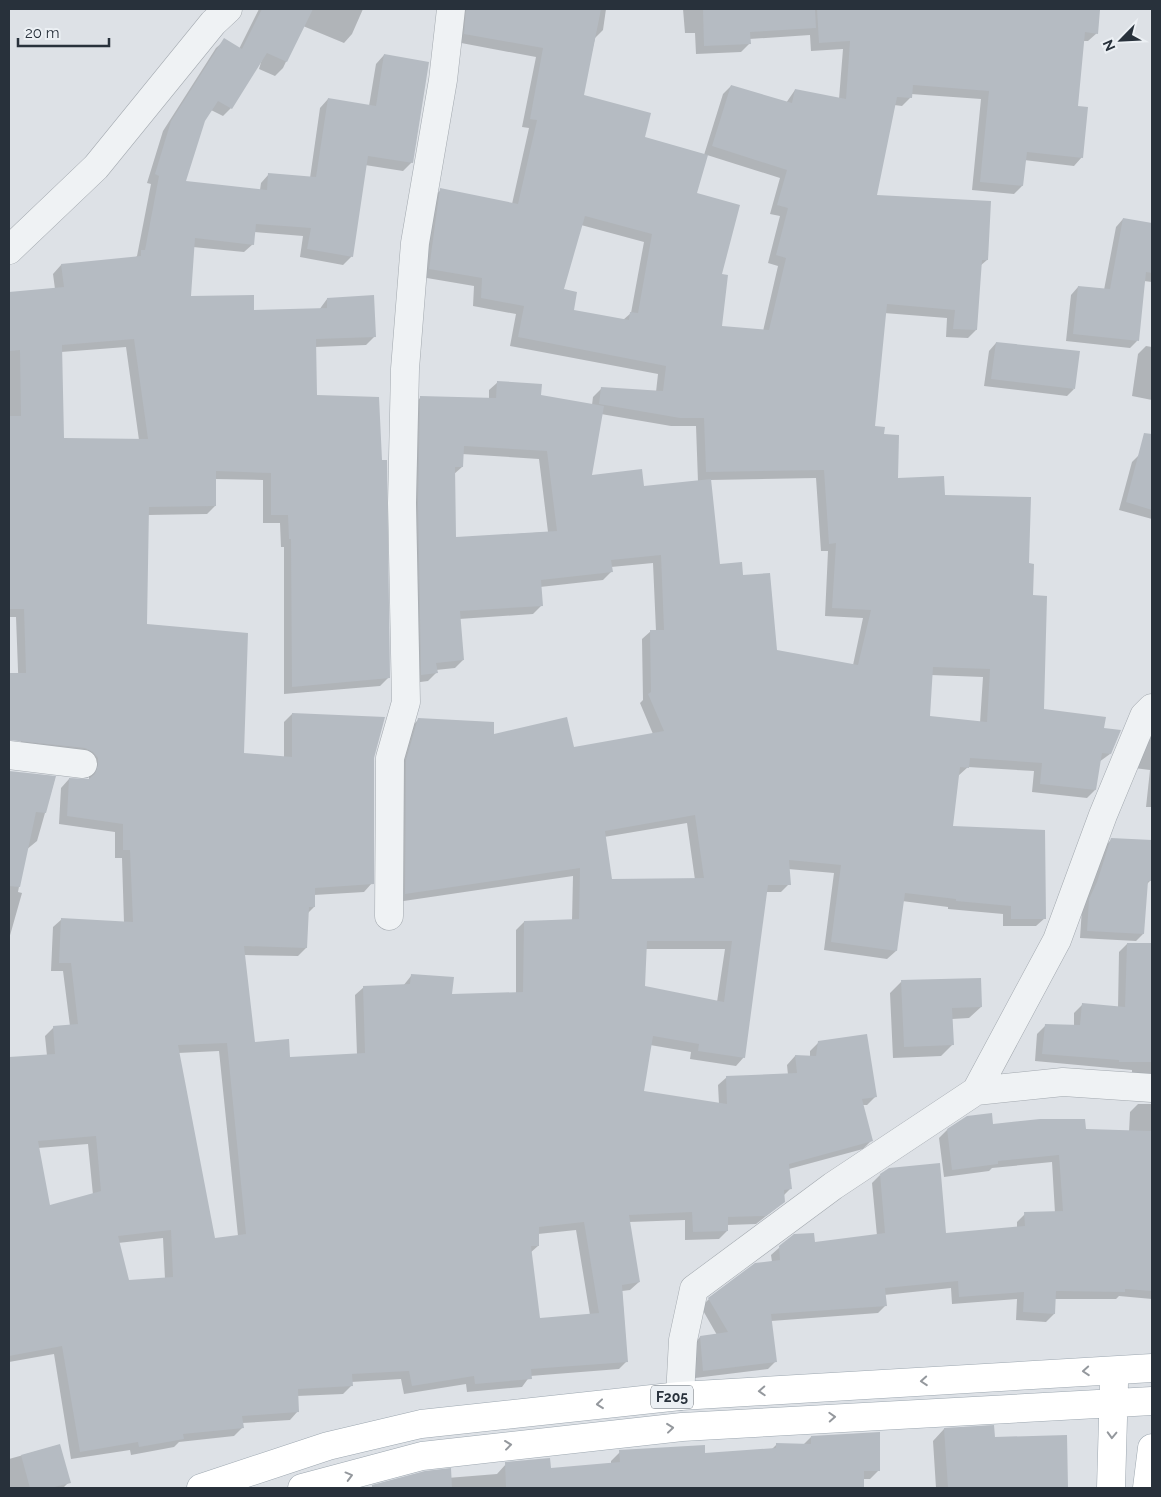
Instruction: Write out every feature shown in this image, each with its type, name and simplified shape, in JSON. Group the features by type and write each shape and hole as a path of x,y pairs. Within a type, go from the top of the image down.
{"main road":[{"name":"F205","path":"201,1488 328,1446 421,1424 680,1396 1152,1368"},
{"path":"1111,1488 1115,1369"},
{"name":"F205","path":"302,1488 422,1456 682,1427 1152,1401"},
{"path":"1147,1488 1152,1448"}],"street":[{"path":"9,250 96,167 213,23 228,9"},
{"path":"389,916 390,758 406,702 402,503 405,369 415,243 443,80 451,9"},
{"path":"976,1091 1057,940 1103,815 1144,716 1152,708"},
{"path":"9,755 84,764"},
{"path":"680,1396 684,1340 694,1289 833,1186 976,1091 1063,1082 1152,1088"}],"building":[{"path":"262,9 313,9 287,62 267,53 232,109 218,101 205,121 186,181 267,190 268,173 316,177 328,98 376,106 384,54 429,62 413,163 368,156 353,257 307,249 311,228 256,224 254,245 195,238 191,296 254,295 254,310 327,308 327,298 374,295 376,337 316,339 317,395 379,397 382,460 387,460 390,678 292,687 291,539 289,539 288,515 271,515 271,473 216,471 216,506 149,507 147,624 248,633 244,753 292,757 292,713 385,717 374,758 374,884 315,888 315,907 309,907 307,948 244,946 255,1042 289,1039 290,1057 365,1053 363,986 410,984 411,974 454,977 452,994 523,992 524,921 579,919 580,868 405,894 406,760 418,718 494,722 494,734 567,717 574,747 664,731 648,694 651,692 650,630 664,630 661,555 611,560 613,572 541,580 543,606 460,611 464,660 436,663 438,673 421,675 418,503 420,396 496,398 497,381 542,384 541,395 604,406 592,475 642,469 644,486 711,479 720,564 742,562 743,575 770,573 777,650 858,665 871,610 832,608 836,543 829,544 824,470 706,472 704,418 680,418 599,404 601,387 663,391 666,366 518,337 524,306 481,298 482,278 429,269 440,188 518,204 537,120 530,119 543,48 464,34 466,9 601,9 584,95 651,113 645,137 708,155 697,193 740,205 722,274 728,275 722,326 769,330 786,258 776,255 788,208 777,205 787,170 712,146 731,85 792,103 795,89 846,99 850,41 819,43 817,9 1100,10 1098,34 1085,32 1078,106 1088,107 1083,158 1027,152 1023,186 980,182 989,91 913,85 912,98 897,97 877,195 991,201 988,260 982,260 977,330 953,329 955,310 887,304 875,426 885,427 884,434 899,435 898,478 944,476 945,495 1031,497 1029,563 1034,564 1033,595 1047,596 1044,709 1106,717 1104,728 1121,730 1111,754 1102,753 1096,790 1040,784 1042,763 970,758 969,768 960,767 953,826 1045,830 1046,919 1011,919 1011,906 956,901 956,899 905,893 897,951 831,942 841,865 789,860 791,885 768,885 745,1058 698,1051 699,1044 653,1036 644,1091 727,1104 726,1076 797,1073 795,1055 816,1056 818,1041 867,1034 877,1097 862,1099 873,1141 789,1164 792,1189 784,1190 785,1202 766,1216 728,1217 728,1231 693,1232 692,1212 629,1215 640,1282 622,1285 628,1362 531,1369 532,1379 475,1384 474,1376 412,1386 409,1371 352,1374 353,1386 298,1389 299,1412 242,1416 244,1428 183,1434 184,1439 139,1447 138,1442 80,1452 62,1346 9,1356 9,1057 55,1054 53,1026 78,1024 71,963 59,963 61,918 133,922 130,850 123,850 123,824 67,816 69,778 89,779 95,774 98,758 93,752 85,748 9,740 9,673 26,673 24,609 9,609 9,416 21,416 20,350 9,351 9,292 64,287 61,264 141,256 141,250 145,250 159,176 155,174 171,121 224,38 242,49","holes":["585,216 652,234 638,313 630,312 629,320 574,310 577,292 564,289","134,339 148,439 64,438 62,345","464,446 547,451 557,531 456,537 455,467 463,467","933,667 990,669 987,722 930,716","695,815 704,878 612,879 605,831","647,941 732,941 724,1002 645,986","227,1043 246,1234 215,1238 178,1045","96,1136 101,1191 50,1205 38,1141","584,1222 599,1313 540,1318 531,1246 539,1246 539,1227","171,1230 173,1277 129,1280 118,1236"]},
{"path":"703,9 815,9 816,28 750,32 751,44 704,46"},
{"path":"1123,218 1152,223 1152,273 1146,272 1139,341 1073,334 1078,286 1110,289"},
{"path":"996,342 1080,351 1075,389 991,379"},
{"path":"1144,433 1152,434 1152,510 1126,502"},
{"path":"9,771 56,776 46,813 36,812 20,887 9,886"},
{"path":"1111,838 1152,840 1151,881 1148,881 1144,934 1087,931 1089,899 1097,882"},
{"path":"1127,943 1152,943 1152,1062 1119,1062 1119,1060 1042,1054 1045,1024 1080,1025 1082,1003 1125,1007"},
{"path":"981,978 982,1007 952,1008 954,1045 904,1047 901,980"},
{"path":"992,1113 993,1124 1040,1119 1085,1119 1086,1129 1152,1131 1152,1291 1125,1289 1125,1292 1056,1291 1055,1314 1023,1312 1024,1292 959,1297 958,1281 885,1288 887,1306 771,1314 777,1362 703,1371 700,1336 728,1332 708,1298 755,1263 780,1260 779,1246 794,1234 814,1233 815,1242 885,1233 880,1174 889,1168 940,1163 946,1233 1025,1226 1024,1212 1063,1211 1059,1155 998,1161 998,1164 952,1170 947,1129 967,1116"},
{"path":"994,1425 995,1437 1067,1435 1068,1488 948,1488 944,1428"},
{"path":"880,1432 880,1471 864,1471 864,1488 506,1488 505,1462 550,1458 551,1468 620,1462 619,1450 705,1445 705,1453 776,1448 776,1443 811,1444 811,1436"},
{"path":"60,1444 71,1483 50,1488 30,1488 21,1455"},
{"path":"451,1468 452,1488 372,1488 372,1485 425,1471"}]}
